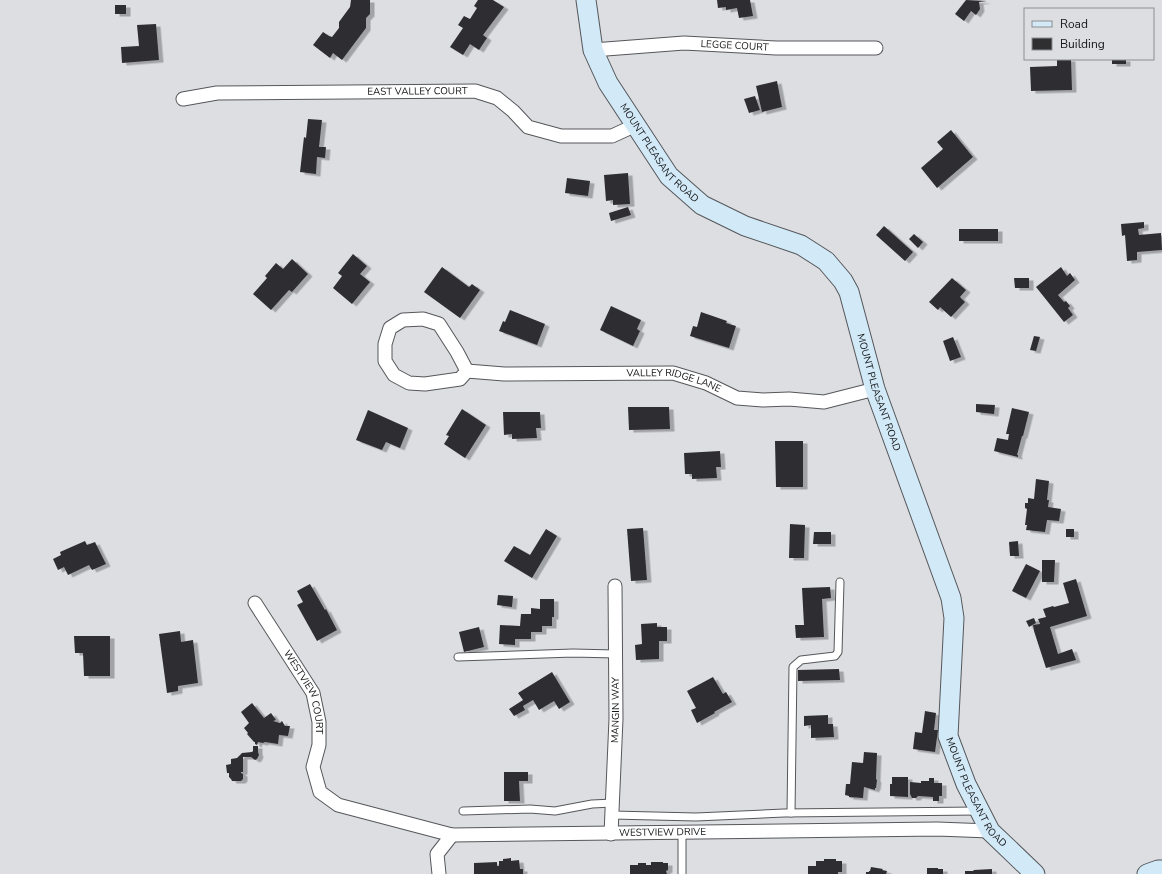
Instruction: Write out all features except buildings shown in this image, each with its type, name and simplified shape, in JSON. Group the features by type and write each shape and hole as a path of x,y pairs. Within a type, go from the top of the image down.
{"street":[{"name":"MOUNT PLEASANT ROAD","path":"586,0 593,50 608,83 669,176 702,205 745,226 801,244 826,261 843,281 849,292 875,389 951,598 954,618 948,736 966,784 990,831 1034,874"},
{"name":"LEGGE COURT","path":"593,50 684,43 776,48 876,48"},
{"name":"EAST VALLEY COURT","path":"183,99 217,93 475,91 497,98 513,111 528,127 561,136 612,136 636,125"},
{"path":"423,319 439,324 467,371 460,379 425,384 409,383 394,374 385,361 385,344 390,328 403,320 423,319"},
{"name":"VALLEY RIDGE LANE","path":"467,371 504,374 673,373 706,383 737,398 763,400 789,399 824,402 875,389"},
{"name":"MANGIN WAY","path":"612,834 616,719 615,586"},
{"name":"WESTVIEW COURT","path":"255,603 313,693 319,722 319,745 313,767 320,792 338,805"},
{"name":"WESTVIEW DRIVE","path":"338,805 452,835 937,829 990,831"},
{"path":"438,874 438,854 452,835"},
{"path":"1147,874 1162,870"}],"lane":[{"path":"791,813 793,667 801,660 835,656 838,652 840,582"},
{"path":"458,657 573,653 616,654"},
{"path":"463,811 530,809 555,810 592,804 612,809 696,817 791,813 980,811"},
{"path":"682,833 682,874"}]}
